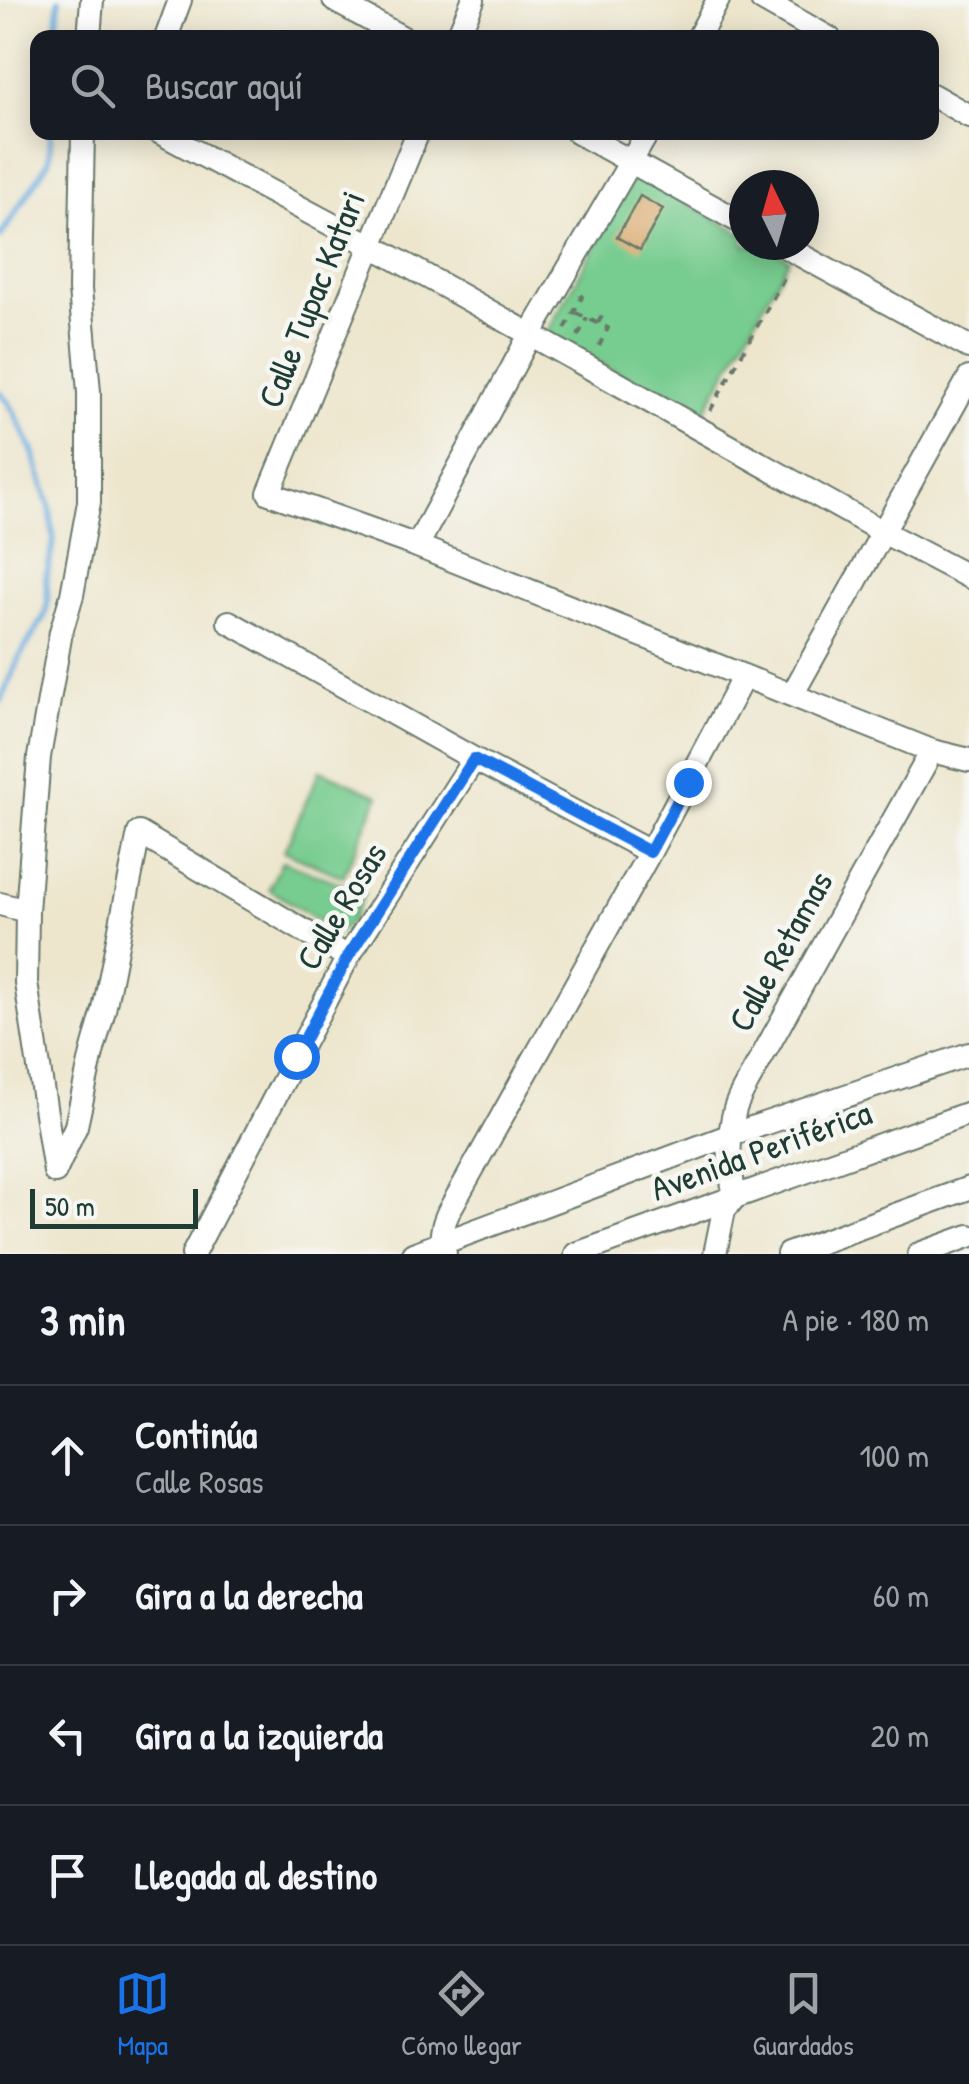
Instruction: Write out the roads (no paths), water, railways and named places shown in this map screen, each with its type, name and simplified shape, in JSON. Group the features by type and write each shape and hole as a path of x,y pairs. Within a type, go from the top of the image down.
{"street":[{"path":"90,30 92,0"},
{"path":"169,30 180,0"},
{"path":"334,0 388,30"},
{"path":"460,30 472,0"},
{"path":"702,30 718,0"},
{"path":"762,0 815,30"},
{"path":"939,99 969,116"},
{"path":"82,140 80,289 89,392 89,502 39,757 27,911 26,983 55,1172 76,1126 139,833 348,957"},
{"path":"174,140 969,577"},
{"name":"Calle Tupac Katari","path":"415,140 269,493 417,546"},
{"path":"592,140 729,216"},
{"path":"644,140 530,336 417,546 932,751 969,760"},
{"path":"810,260 969,346"},
{"path":"792,695 969,378"},
{"path":"229,622 650,852"},
{"path":"443,1249 444,1222 449,1211 744,676"},
{"name":"Calle Retamas","path":"735,1197 730,1175 735,1108 932,751"},
{"name":"Calle Rosas","path":"193,1254 348,957 474,759"},
{"path":"0,904 27,911"},
{"path":"413,1254 443,1249 731,1134 969,1054"},
{"name":"Avenida Periférica","path":"576,1254 969,1112"},
{"path":"788,1254 969,1188"},
{"path":"716,1254 724,1210 735,1197"},
{"path":"919,1254 963,1243"}],"waterway":[{"path":"57,30 59,0"},
{"path":"0,237 49,161 50,140"},
{"path":"0,392 33,451 50,508 54,541 46,578 45,615 19,658 0,701"}]}
